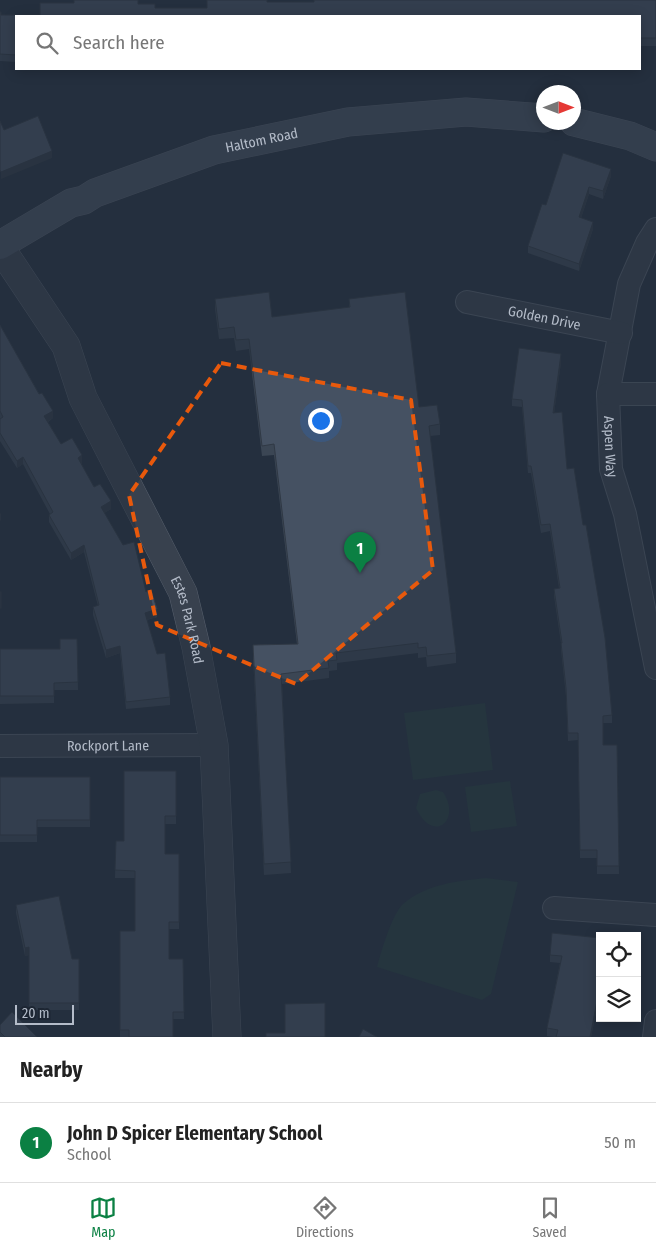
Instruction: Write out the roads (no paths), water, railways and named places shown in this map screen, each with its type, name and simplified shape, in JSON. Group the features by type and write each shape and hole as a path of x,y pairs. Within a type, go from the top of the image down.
{"main road":[{"name":"Haltom Road","path":"0,246 71,203 84,200 95,193 214,150 348,122 466,112 536,117"},
{"path":"581,124 630,136 656,147"}],"street":[{"name":"Aspen Way","path":"656,229 647,243 629,284 608,394 611,469 624,514 656,660"},
{"name":"Estes Park Road","path":"0,246 66,346 83,398 183,593 196,647 214,745 227,1037"},
{"name":"Golden Drive","path":"467,302 621,333"},
{"path":"608,394 656,394"},
{"name":"Rockport Lane","path":"0,746 214,745"},
{"path":"554,908 656,915"},
{"path":"654,1037 656,1021"}],"place":[{"name":"John D Spicer Elementary School","path":"360,573"}]}
